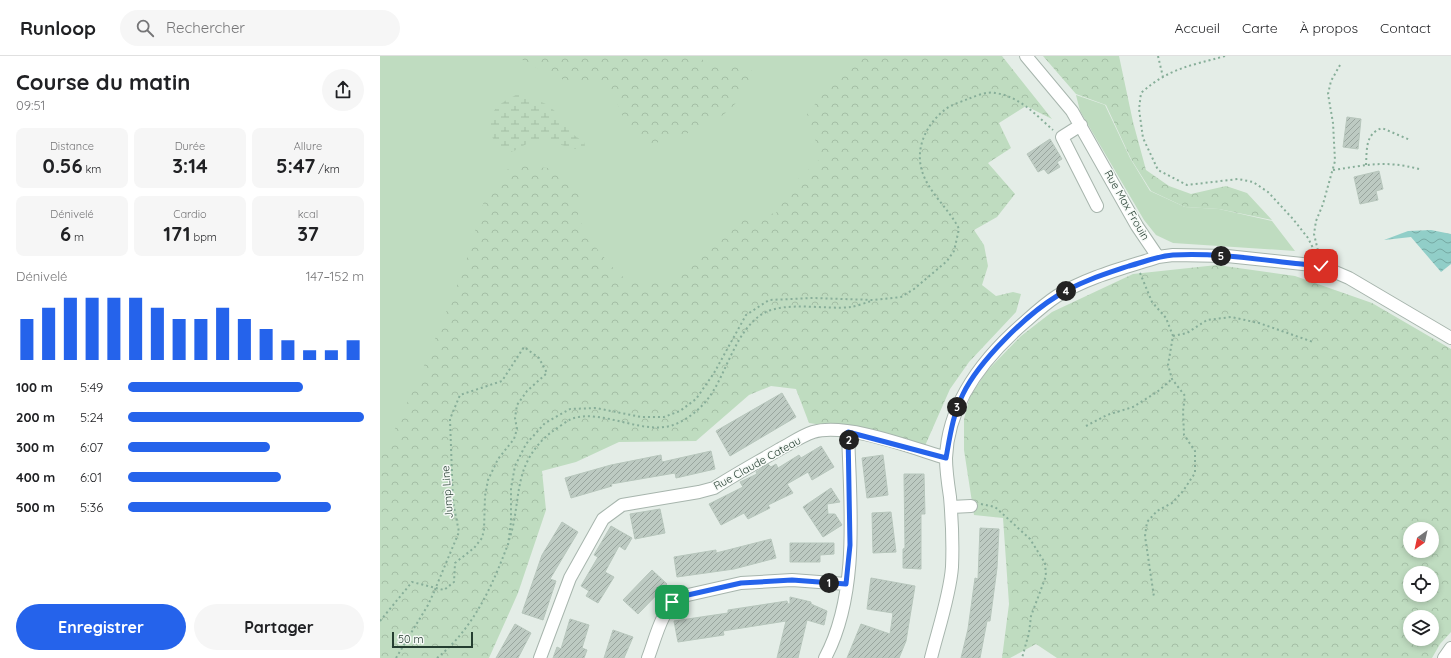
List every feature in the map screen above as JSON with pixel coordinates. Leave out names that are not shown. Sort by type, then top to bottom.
[{"type":"street","name":"Rue Max Frouin","points":[[1026,56],[1072,111],[1137,226],[1158,257]]},
{"type":"street","points":[[1081,125],[1062,137],[1097,206]]},
{"type":"street","points":[[931,658],[952,568],[951,508],[946,458],[956,411],[963,393],[973,377],[1017,328],[1057,296],[1082,283],[1158,257],[1173,255],[1227,256],[1321,266],[1349,278],[1451,338]]},
{"type":"street","name":"Rue Claude Cateau","points":[[540,658],[570,578],[603,519],[612,510],[622,504],[699,492],[714,488],[812,432],[824,430],[848,432],[946,458]]},
{"type":"street","points":[[824,658],[840,620],[846,584],[850,545],[848,432]]},
{"type":"street","points":[[951,508],[971,506]]},
{"type":"street","points":[[648,658],[665,614],[672,602],[679,597],[741,583],[792,580],[846,584]]},
{"type":"path","points":[[1158,56],[1163,77]]},
{"type":"path","points":[[1224,56],[1178,68],[1141,93],[1139,109],[1143,138],[1158,170],[1187,185],[1238,179],[1253,182],[1268,192],[1308,238],[1321,266]]},
{"type":"path","points":[[1321,266],[1314,234],[1316,221],[1335,161],[1333,123],[1328,94],[1331,81],[1340,65]]},
{"type":"path","points":[[508,545],[511,522],[511,488],[516,466],[526,444],[545,423],[570,409],[596,408],[617,414],[641,417],[664,417],[680,411],[696,399],[714,372],[746,315],[769,300],[813,298],[874,300],[901,297],[914,289],[947,261],[954,251],[960,229],[952,215],[929,186],[921,168],[920,149],[930,124],[947,108],[977,95],[993,92],[1004,95],[1023,104],[1062,137]]},
{"type":"path","points":[[1366,164],[1369,138],[1374,131],[1382,128],[1410,140]]},
{"type":"path","points":[[1333,170],[1366,164],[1389,163],[1419,169]]},
{"type":"path","points":[[1137,264],[1152,302],[1166,318],[1173,336],[1168,365],[1172,379],[1185,396],[1183,411],[1184,435],[1195,451],[1195,473],[1183,491],[1172,503],[1157,511],[1147,522],[1145,536],[1154,597]]},
{"type":"path","points":[[436,658],[465,629],[477,613],[494,582],[514,527],[523,472],[543,438],[571,419],[595,417],[659,429],[672,427],[698,410],[710,396],[744,333],[762,314],[769,310],[787,308],[851,307],[874,300]]},
{"type":"path","points":[[1173,336],[1187,333],[1207,320],[1231,317],[1259,324],[1313,342]]},
{"type":"path","name":"Jump Line","points":[[380,621],[412,582],[444,590],[454,582],[455,563],[474,548],[482,538],[484,530],[483,514],[488,480],[498,459],[514,439],[517,429],[515,418],[517,405],[527,391],[547,372],[539,358],[524,347],[502,381],[460,395],[450,418],[453,502],[459,532],[435,588],[428,605],[396,658]]},
{"type":"path","points":[[1086,426],[1107,415],[1133,407],[1157,392],[1172,379]]},
{"type":"path","points":[[971,506],[979,503],[995,507],[1030,539],[1045,563],[1046,576],[1031,616],[1029,633],[1022,658]]},
{"type":"green space","points":[[380,56],[974,56],[569,393],[380,658]]},
{"type":"green space","points":[[520,56],[698,56],[708,64],[753,64],[745,90],[737,102],[727,112],[689,133],[648,145],[624,119],[615,98],[598,85],[566,81],[524,62]]},
{"type":"green space","points":[[854,56],[1002,56],[1052,119],[1026,106],[999,123],[1011,148],[988,163],[1015,194],[997,217],[974,230],[984,245],[988,266],[982,285],[996,296],[1013,292],[1021,294],[1016,312],[969,362],[950,389],[924,448],[862,431],[809,423],[796,389],[771,386],[749,395],[696,441],[619,442],[576,462],[542,471],[546,510],[518,593],[489,658],[380,658],[380,460],[418,380],[463,271],[484,201],[511,165],[548,168],[564,175],[581,194],[578,214],[587,237],[619,275],[634,281],[673,279],[741,219],[776,213],[798,179],[821,158],[807,114]]},
{"type":"green space","points":[[1043,56],[1119,56],[1133,122],[1146,170],[1169,186],[1191,194],[1226,186],[1247,193],[1272,220],[1219,209],[1185,207],[1151,191],[1131,159],[1106,105],[1076,94]]},
{"type":"green space","points":[[522,93],[548,105],[558,114],[571,133],[584,142],[586,150],[573,149],[548,141],[535,141],[514,151],[506,153],[491,135],[489,126],[490,118],[501,104]]},
{"type":"green space","points":[[1076,95],[1105,105],[1130,158],[1150,191],[1185,207],[1219,209],[1272,221],[1295,251],[1173,243],[1156,235],[1144,220],[1080,111]]},
{"type":"green space","points":[[1217,265],[1295,276],[1372,303],[1451,349],[1451,632],[1439,646],[1439,610],[1403,610],[1403,646],[1439,646],[1432,658],[1057,658],[1036,644],[1010,658],[1002,658],[1009,604],[1003,518],[974,515],[964,450],[964,419],[970,396],[987,371],[1021,336],[1052,312],[1133,274]]},
{"type":"water","points":[[1431,230],[1451,234],[1451,264],[1441,272],[1411,237],[1384,240],[1408,231]]},
{"type":"building","points":[[1347,117],[1361,119],[1358,149],[1343,147]]},
{"type":"building","points":[[1050,139],[1062,159],[1057,162],[1060,167],[1048,174],[1044,169],[1038,172],[1027,154]]},
{"type":"building","points":[[1379,171],[1383,189],[1376,191],[1378,200],[1360,204],[1354,177]]},
{"type":"building","points":[[782,393],[796,417],[730,456],[716,431]]},
{"type":"building","points":[[821,446],[834,467],[812,480],[808,472],[787,484],[793,493],[768,505],[770,508],[748,519],[744,513],[721,525],[709,504],[743,487],[740,482],[757,474],[756,472],[768,464],[771,467],[776,464],[778,468],[799,455],[801,458]]},
{"type":"building","points":[[711,451],[715,469],[676,478],[675,473],[611,484],[612,486],[571,498],[565,478],[611,465],[661,455],[662,462]]},
{"type":"building","points":[[883,455],[888,495],[867,498],[862,458]]},
{"type":"building","points":[[904,474],[924,474],[925,514],[921,514],[921,569],[903,568],[903,549],[905,548]]},
{"type":"building","points":[[831,488],[840,502],[827,504],[828,514],[835,514],[842,525],[823,537],[803,507]]},
{"type":"building","points":[[660,509],[665,533],[635,539],[630,514]]},
{"type":"building","points":[[891,512],[896,552],[873,553],[872,513]]},
{"type":"building","points":[[562,522],[578,532],[550,579],[556,581],[543,620],[522,613],[542,555]]},
{"type":"building","points":[[611,526],[632,538],[625,550],[619,546],[605,572],[614,577],[598,603],[586,596],[589,591],[581,586],[598,557],[594,555]]},
{"type":"building","points":[[980,528],[999,529],[997,568],[990,621],[987,621],[980,658],[961,658],[968,629],[975,578],[978,579]]},
{"type":"building","points":[[771,539],[776,558],[734,569],[677,577],[674,557],[716,550],[716,553]]},
{"type":"building","points":[[790,543],[834,543],[834,554],[820,555],[820,562],[790,562]]},
{"type":"building","points":[[652,570],[667,584],[638,614],[623,600]]},
{"type":"building","points":[[871,578],[915,586],[906,641],[899,658],[847,658],[861,624],[890,634],[893,613],[867,609]]},
{"type":"building","points":[[790,597],[811,602],[811,604],[827,611],[824,625],[807,620],[798,658],[777,658],[786,621],[723,631],[724,635],[678,642],[674,621],[728,613],[728,610],[787,601],[788,604],[790,604]]},
{"type":"building","points":[[570,619],[589,625],[582,648],[587,650],[584,658],[553,658],[557,647],[561,649]]},
{"type":"building","points":[[515,624],[531,633],[518,658],[496,658]]},
{"type":"building","points":[[613,630],[633,637],[624,658],[604,658]]},
{"type":"route","points":[[672,602],[679,597],[741,583],[792,580],[846,584],[850,545],[848,432],[867,435],[946,458],[949,437],[956,411],[963,393],[973,377],[996,349],[1017,328],[1057,296],[1082,283],[1158,257],[1173,255],[1227,256],[1321,266]]}]
